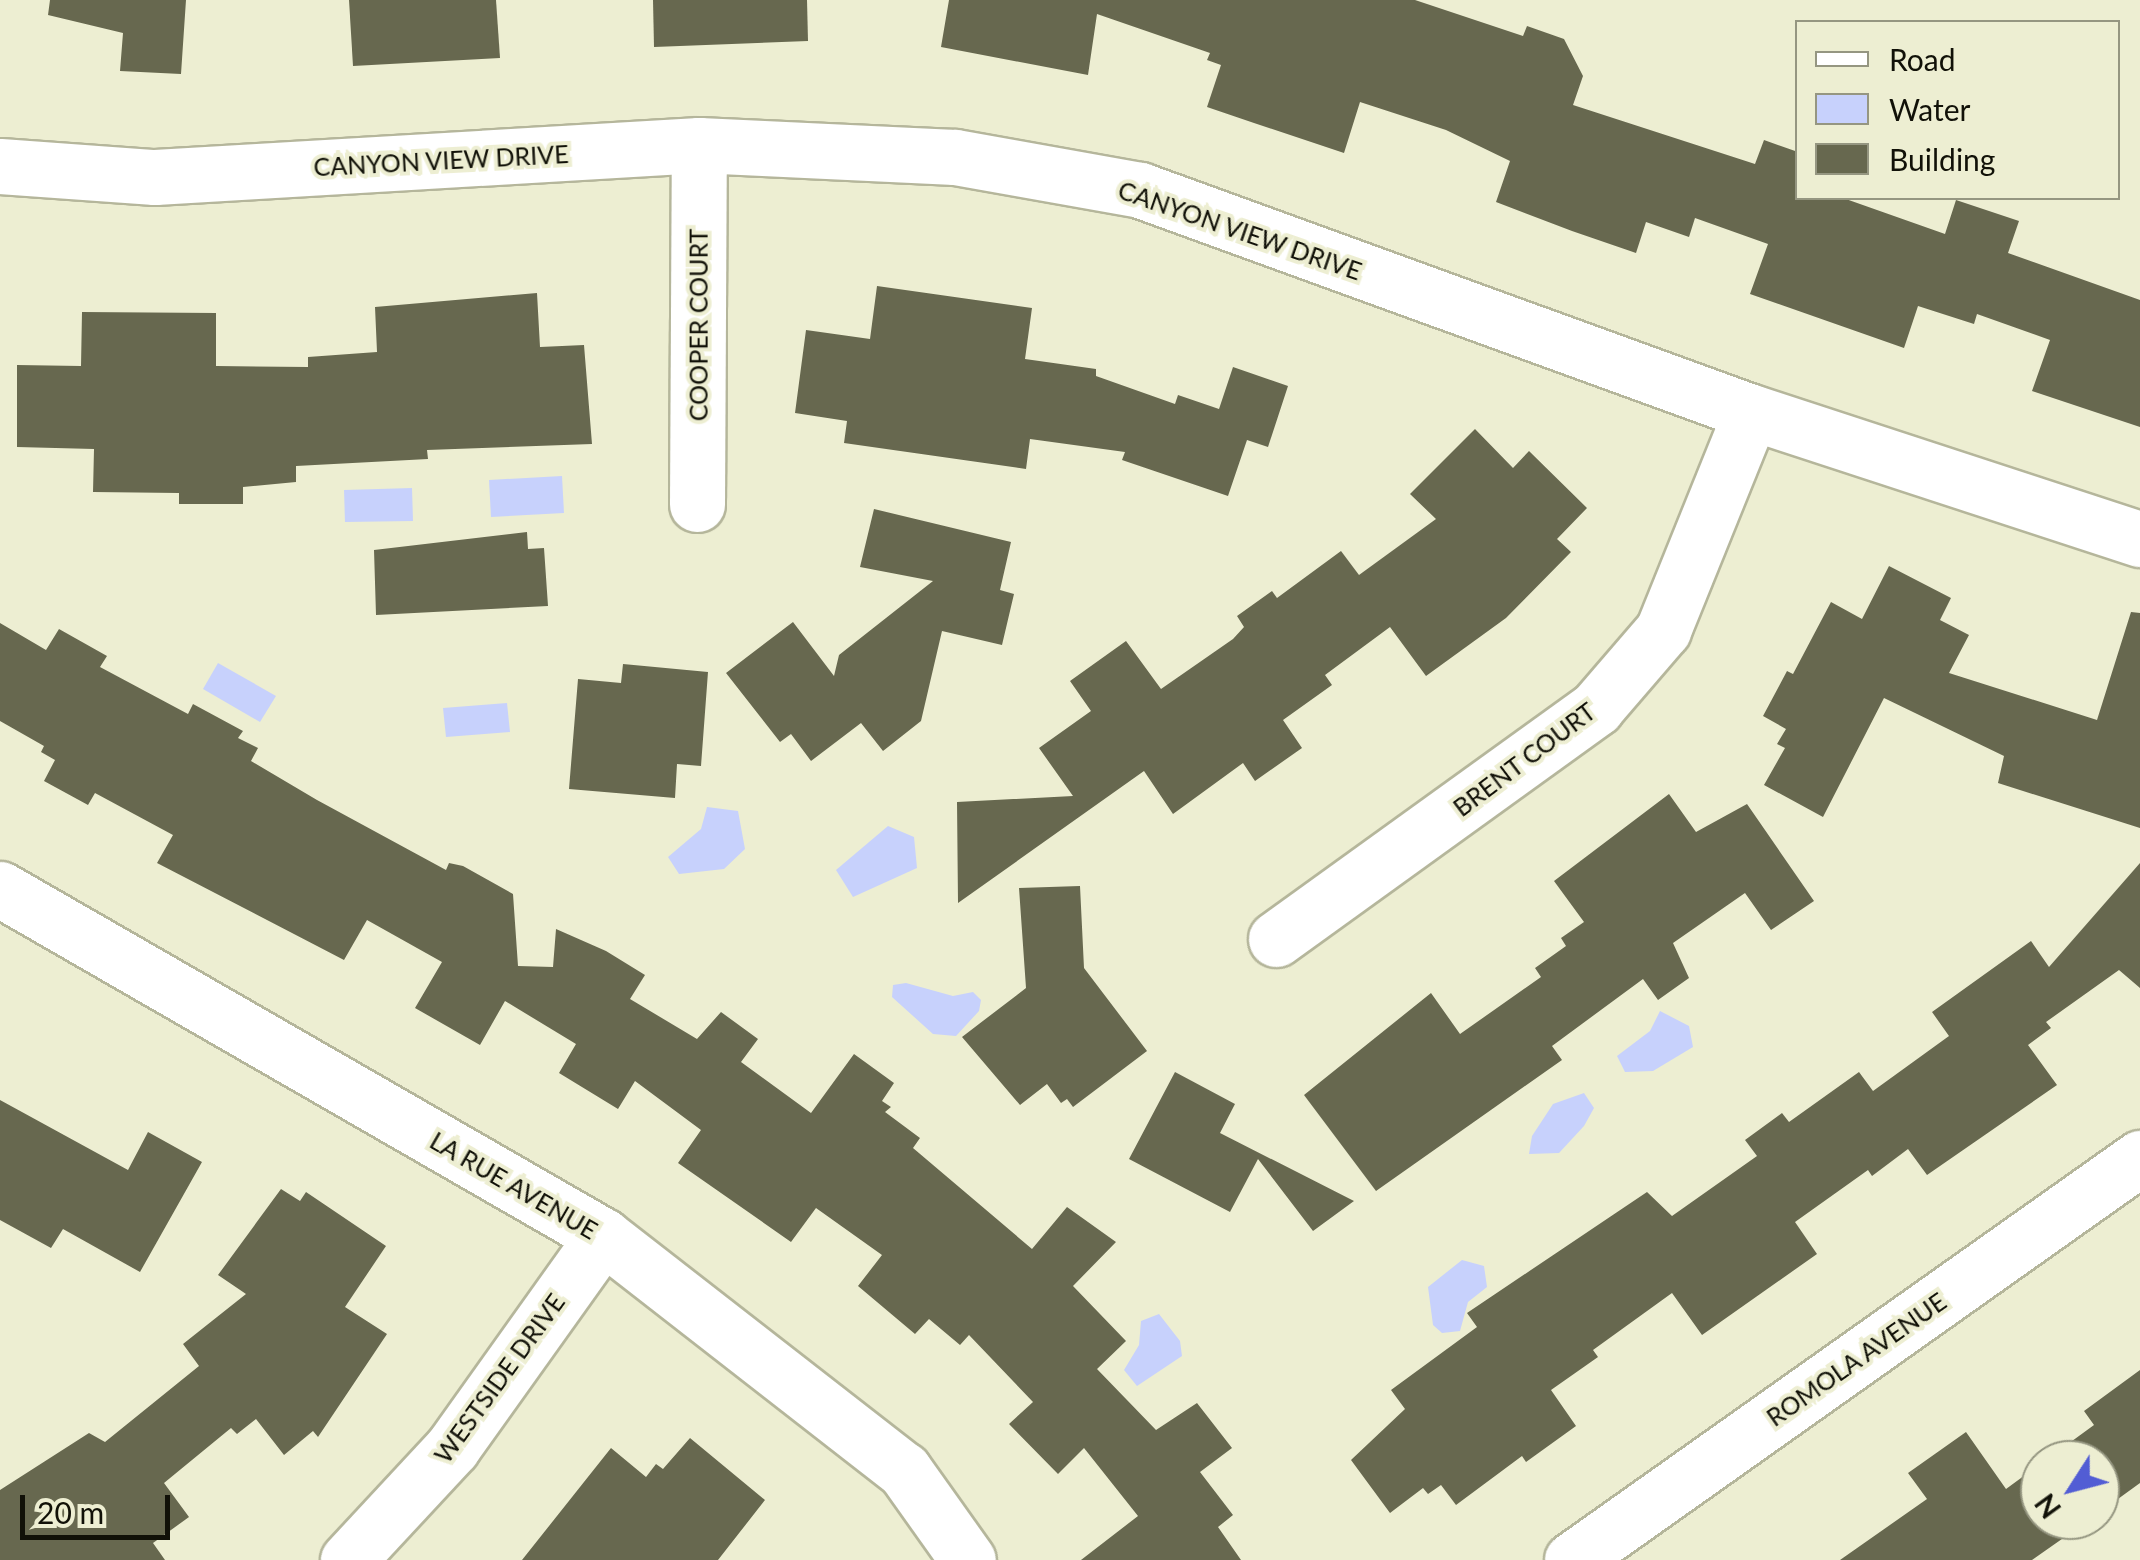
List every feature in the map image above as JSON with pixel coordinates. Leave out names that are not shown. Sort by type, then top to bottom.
[{"type":"street","name":"CANYON VIEW DRIVE","points":[[0,166],[156,177],[699,145],[955,156],[1140,190],[1751,412],[2140,539]]},
{"type":"street","name":"COOPER COURT","points":[[698,504],[699,145]]},
{"type":"street","name":"BRENT COURT","points":[[1276,940],[1596,708],[1663,630],[1751,412]]},
{"type":"street","name":"LA RUE AVENUE","points":[[0,889],[603,1236],[904,1470],[968,1560]]},
{"type":"street","name":"ROMOLA AVENUE","points":[[1572,1560],[2140,1158]]},
{"type":"street","name":"WESTSIDE DRIVE","points":[[348,1560],[452,1448],[603,1236]]},
{"type":"water","points":[[562,476],[564,513],[491,517],[489,480]]},
{"type":"water","points":[[412,488],[413,521],[345,522],[344,490]]},
{"type":"water","points":[[218,663],[276,696],[260,722],[203,689]]},
{"type":"water","points":[[507,703],[510,732],[446,737],[443,708]]},
{"type":"water","points":[[707,807],[738,811],[745,849],[724,869],[679,874],[668,857],[701,829]]},
{"type":"water","points":[[888,826],[914,837],[917,868],[853,897],[836,870]]},
{"type":"water","points":[[906,983],[953,996],[973,992],[981,1000],[979,1011],[956,1036],[933,1034],[892,997],[893,985]]},
{"type":"water","points":[[1660,1011],[1689,1026],[1693,1047],[1653,1071],[1625,1072],[1617,1056],[1650,1031]]},
{"type":"water","points":[[1584,1093],[1594,1108],[1584,1126],[1559,1153],[1529,1154],[1532,1136],[1553,1104]]},
{"type":"water","points":[[1462,1260],[1484,1266],[1487,1287],[1468,1302],[1460,1331],[1442,1333],[1433,1325],[1428,1287]]},
{"type":"water","points":[[1159,1314],[1180,1341],[1182,1356],[1137,1386],[1124,1370],[1139,1345],[1141,1321]]},
{"type":"building","points":[[50,0],[186,0],[181,74],[120,71],[123,33],[48,15]]},
{"type":"building","points":[[349,0],[496,0],[500,58],[353,66]]},
{"type":"building","points":[[653,0],[807,0],[808,41],[654,47]]},
{"type":"building","points":[[949,0],[1415,0],[1523,36],[1527,26],[1564,39],[1583,76],[1573,105],[1755,164],[1764,140],[1795,151],[1795,200],[1849,200],[1945,234],[1956,200],[2019,221],[2008,253],[2140,300],[2140,427],[2032,391],[2050,340],[1977,314],[1974,324],[1918,306],[1904,348],[1750,294],[1768,244],[1695,218],[1689,237],[1646,222],[1636,253],[1572,231],[1496,202],[1510,161],[1446,130],[1360,102],[1344,153],[1207,107],[1221,65],[1207,60],[1210,53],[1097,14],[1088,75],[941,47]]},
{"type":"building","points":[[877,286],[1032,308],[1025,359],[1096,369],[1096,376],[1175,404],[1178,395],[1219,409],[1233,367],[1288,386],[1268,447],[1247,440],[1228,496],[1122,460],[1125,452],[1030,439],[1026,469],[844,443],[847,421],[795,413],[806,330],[870,339]]},
{"type":"building","points":[[537,293],[540,347],[584,345],[592,444],[427,450],[428,459],[296,466],[296,482],[243,487],[243,504],[179,504],[179,493],[93,492],[94,449],[17,447],[17,365],[81,366],[82,312],[216,313],[216,366],[308,367],[308,357],[377,352],[375,307]]},
{"type":"building","points":[[1475,429],[1513,468],[1529,451],[1587,508],[1557,539],[1571,552],[1506,618],[1426,676],[1390,627],[1325,675],[1332,685],[1283,720],[1302,748],[1255,781],[1243,763],[1173,814],[1144,771],[958,903],[957,802],[1073,796],[1039,748],[1091,711],[1070,681],[1126,641],[1161,689],[1233,639],[1244,627],[1237,616],[1272,591],[1277,598],[1341,551],[1359,575],[1436,519],[1410,494]]},
{"type":"building","points":[[874,509],[1011,542],[1000,590],[1014,594],[1002,645],[942,631],[921,721],[883,751],[861,723],[811,761],[791,734],[780,742],[726,673],[793,622],[834,676],[839,655],[933,581],[860,567]]},
{"type":"building","points":[[527,532],[528,549],[544,548],[548,606],[376,615],[374,550]]},
{"type":"building","points":[[1889,566],[1951,598],[1940,620],[1969,635],[1949,673],[2097,720],[2131,612],[2140,613],[2140,828],[1998,783],[2004,756],[1884,698],[1823,817],[1764,785],[1785,748],[1777,744],[1786,729],[1763,716],[1787,671],[1793,674],[1831,602],[1862,619]]},
{"type":"building","points":[[0,623],[46,650],[59,629],[107,656],[100,667],[188,714],[193,704],[243,731],[238,738],[258,748],[251,761],[317,800],[446,870],[449,863],[463,866],[513,894],[518,966],[553,967],[556,929],[606,951],[645,975],[630,999],[697,1039],[721,1012],[758,1039],[741,1062],[811,1113],[854,1054],[894,1083],[882,1101],[891,1107],[885,1112],[920,1138],[913,1148],[1032,1249],[1067,1207],[1116,1242],[1073,1286],[1126,1341],[1097,1369],[1156,1430],[1197,1403],[1232,1448],[1200,1472],[1233,1515],[1218,1527],[1241,1560],[1081,1560],[1138,1516],[1084,1448],[1058,1474],[1009,1424],[1033,1402],[969,1335],[960,1345],[929,1319],[915,1334],[858,1286],[882,1255],[816,1208],[791,1242],[678,1163],[701,1130],[635,1081],[618,1109],[559,1073],[576,1044],[505,1001],[480,1045],[415,1008],[442,962],[367,920],[344,960],[157,863],[173,835],[95,793],[88,805],[44,781],[55,760],[41,752],[44,746],[0,721]]},
{"type":"building","points":[[623,664],[708,672],[701,766],[677,764],[675,798],[569,789],[578,679],[621,683]]},
{"type":"building","points":[[1669,794],[1696,832],[1747,804],[1814,901],[1771,930],[1745,893],[1673,943],[1689,978],[1658,1000],[1643,979],[1552,1046],[1562,1060],[1376,1191],[1304,1095],[1431,993],[1460,1034],[1541,977],[1535,968],[1566,946],[1561,938],[1584,922],[1554,881]]},
{"type":"building","points":[[2140,863],[2140,988],[2119,970],[2046,1022],[2051,1028],[2028,1045],[2057,1085],[1927,1175],[1908,1149],[1872,1176],[1868,1170],[1795,1222],[1817,1254],[1702,1335],[1672,1293],[1593,1350],[1598,1357],[1551,1390],[1576,1426],[1526,1462],[1522,1456],[1456,1505],[1441,1485],[1428,1494],[1423,1488],[1390,1513],[1351,1460],[1405,1409],[1391,1390],[1477,1327],[1467,1313],[1647,1192],[1672,1216],[1757,1156],[1745,1140],[1782,1113],[1789,1122],[1859,1072],[1873,1091],[1949,1036],[1932,1012],[2031,941],[2049,967]]},
{"type":"building","points":[[1080,886],[1084,968],[1147,1051],[1073,1107],[1067,1099],[1061,1103],[1047,1084],[1020,1105],[962,1037],[1026,988],[1019,888]]},
{"type":"building","points":[[1175,1072],[1235,1104],[1220,1133],[1354,1201],[1313,1231],[1258,1159],[1230,1212],[1129,1159]]},
{"type":"building","points":[[0,1100],[128,1170],[148,1132],[202,1162],[140,1272],[63,1229],[51,1248],[0,1220]]},
{"type":"building","points":[[281,1189],[300,1201],[306,1192],[386,1246],[345,1307],[387,1334],[318,1437],[313,1431],[284,1455],[256,1419],[237,1434],[231,1428],[164,1483],[189,1517],[153,1543],[165,1560],[0,1560],[0,1490],[89,1433],[105,1442],[199,1366],[183,1344],[246,1294],[218,1275]]},
{"type":"building","points":[[2140,1370],[2140,1483],[2120,1498],[2120,1440],[2073,1440],[2094,1425],[2084,1411]]},
{"type":"building","points":[[1966,1432],[2006,1489],[2020,1479],[2020,1540],[2060,1540],[2032,1560],[1840,1560],[1927,1499],[1908,1473]]},
{"type":"building","points":[[690,1438],[765,1500],[718,1560],[522,1560],[611,1448],[646,1477],[656,1464],[663,1469]]}]
